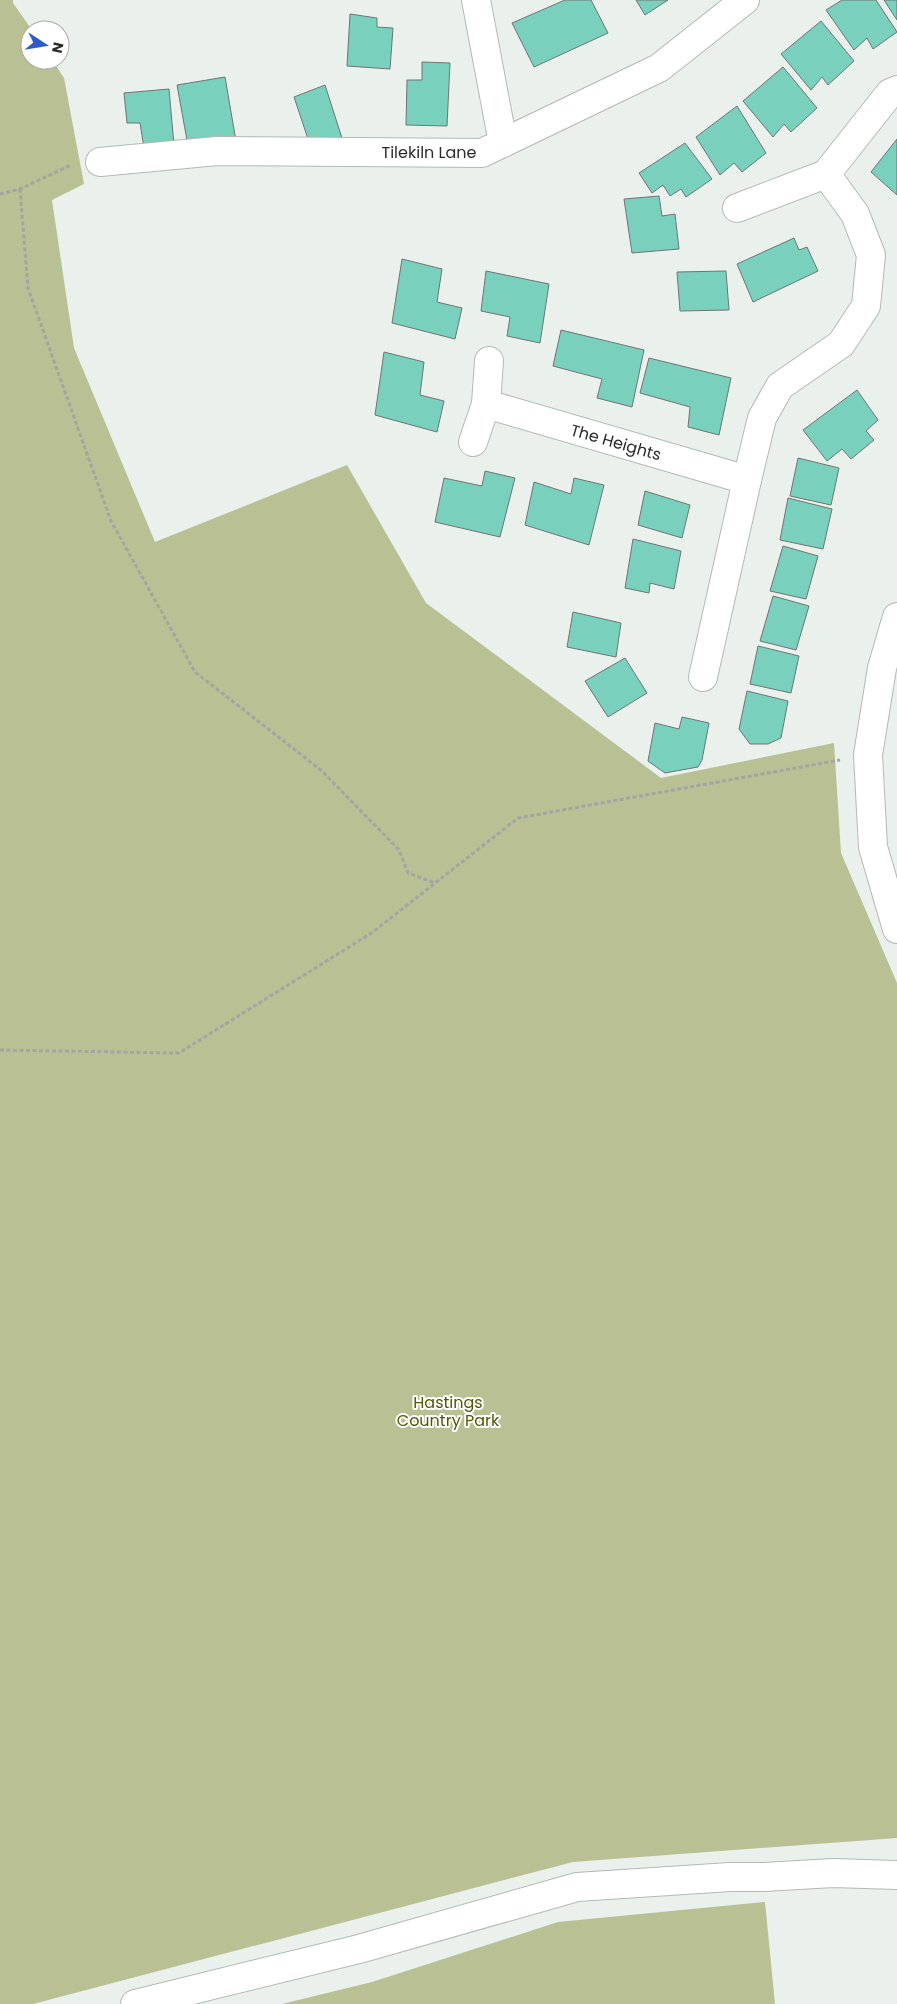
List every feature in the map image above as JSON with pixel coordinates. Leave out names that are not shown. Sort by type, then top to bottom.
[{"type":"street","points":[[476,0],[503,143]]},
{"type":"street","name":"Tilekiln Lane","points":[[100,162],[217,150],[482,153],[659,68],[745,0]]},
{"type":"street","points":[[737,208],[826,174],[890,94],[897,90]]},
{"type":"street","points":[[703,676],[762,418],[780,386],[841,344],[866,306],[871,255],[855,214],[826,174]]},
{"type":"street","points":[[473,442],[486,404],[488,362]]},
{"type":"street","name":"The Heights","points":[[486,404],[747,480]]},
{"type":"street","points":[[897,617],[882,668],[868,755],[873,847],[897,929]]},
{"type":"street","points":[[135,2004],[359,1949],[577,1887],[730,1877],[833,1873],[897,1875]]},
{"type":"path","points":[[0,194],[20,189],[80,161],[100,162]]},
{"type":"path","points":[[20,189],[28,288],[111,521],[195,672],[322,771],[398,850],[408,873],[436,883]]},
{"type":"path","points":[[0,1050],[180,1053],[373,932],[518,818],[868,755]]},
{"type":"green space","name":"Hastings Country Park","points":[[0,0],[13,0],[13,3],[25,20],[20,20],[20,70],[59,70],[64,78],[84,184],[52,200],[74,348],[155,542],[347,465],[426,603],[661,778],[834,743],[841,853],[897,983],[897,1838],[573,1862],[33,2004],[0,2004]]},
{"type":"green space","points":[[765,1902],[775,2004],[282,2004],[372,1982],[558,1922]]},
{"type":"building","points":[[565,0],[591,0],[608,33],[534,67],[512,23]]},
{"type":"building","points":[[636,0],[668,0],[645,15]]},
{"type":"building","points":[[842,0],[876,0],[897,32],[873,49],[867,38],[854,50],[826,10]]},
{"type":"building","points":[[884,0],[897,0],[897,20]]},
{"type":"building","points":[[350,14],[377,18],[377,27],[393,28],[390,69],[347,66]]},
{"type":"building","points":[[821,21],[854,61],[828,85],[822,77],[811,90],[781,54]]},
{"type":"building","points":[[422,62],[450,63],[447,126],[406,125],[407,80],[422,80]]},
{"type":"building","points":[[783,67],[817,108],[791,132],[784,124],[773,137],[743,101]]},
{"type":"building","points":[[225,77],[236,141],[188,146],[177,85]]},
{"type":"building","points":[[325,85],[342,138],[310,145],[294,97]]},
{"type":"building","points":[[169,89],[174,145],[144,148],[140,123],[127,123],[124,93]]},
{"type":"building","points":[[737,106],[766,153],[742,172],[734,163],[720,175],[696,137]]},
{"type":"building","points":[[897,139],[897,195],[871,172]]},
{"type":"building","points":[[685,143],[712,179],[686,197],[681,189],[670,196],[663,185],[652,193],[639,173]]},
{"type":"building","points":[[659,196],[662,216],[675,214],[679,249],[632,253],[624,199]]},
{"type":"building","points":[[794,238],[799,250],[807,247],[818,271],[753,302],[737,264]]},
{"type":"building","points":[[402,259],[442,269],[437,302],[462,308],[455,339],[392,323]]},
{"type":"building","points":[[486,271],[549,284],[540,343],[507,336],[510,317],[481,311]]},
{"type":"building","points":[[726,271],[729,310],[680,311],[677,272]]},
{"type":"building","points":[[561,330],[644,350],[632,407],[597,398],[602,379],[553,366]]},
{"type":"building","points":[[384,352],[424,362],[420,395],[444,401],[437,432],[375,415]]},
{"type":"building","points":[[649,358],[731,378],[719,435],[688,427],[690,407],[640,393]]},
{"type":"building","points":[[857,390],[878,420],[866,431],[874,440],[851,459],[842,449],[827,461],[803,430]]},
{"type":"building","points":[[798,458],[839,468],[831,505],[790,496]]},
{"type":"building","points":[[485,471],[515,478],[500,537],[435,522],[444,478],[482,486]]},
{"type":"building","points":[[574,478],[604,485],[589,545],[525,525],[534,482],[571,494]]},
{"type":"building","points":[[645,491],[690,505],[682,538],[638,525]]},
{"type":"building","points":[[788,498],[832,509],[823,549],[780,540]]},
{"type":"building","points":[[633,539],[681,551],[674,589],[650,583],[649,593],[625,588]]},
{"type":"building","points":[[783,546],[818,556],[806,599],[770,591]]},
{"type":"building","points":[[773,596],[809,606],[796,650],[760,641]]},
{"type":"building","points":[[573,612],[621,623],[616,657],[567,647]]},
{"type":"building","points":[[758,646],[799,656],[791,693],[750,684]]},
{"type":"building","points":[[625,658],[647,693],[608,717],[585,681]]},
{"type":"building","points":[[747,691],[788,701],[781,738],[768,744],[750,744],[739,729]]},
{"type":"building","points":[[682,717],[709,723],[702,760],[698,767],[665,773],[648,761],[655,723],[679,729]]}]
